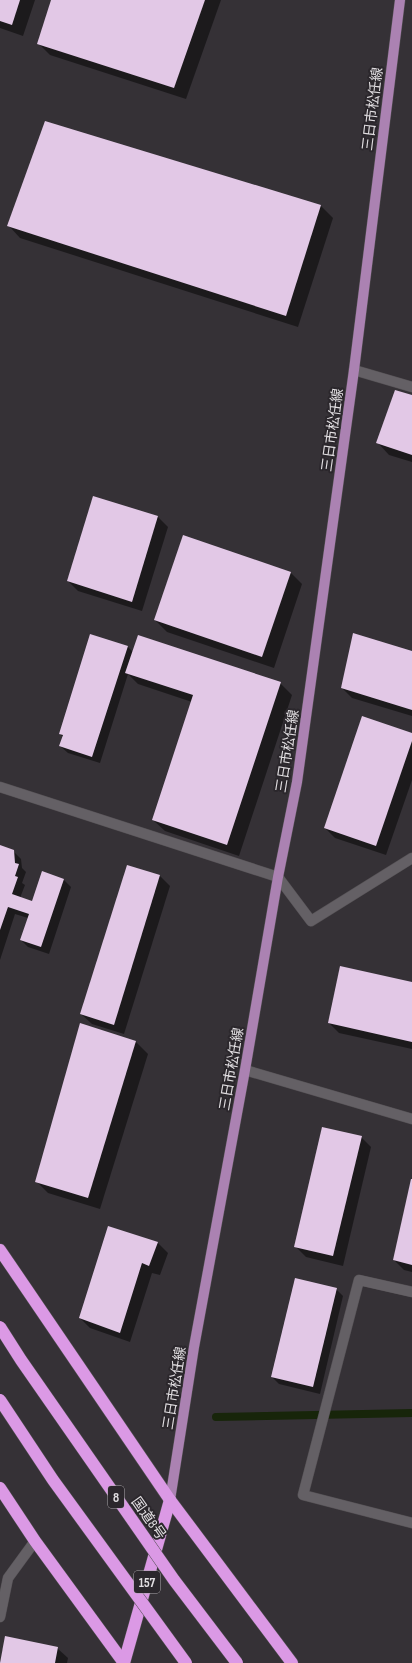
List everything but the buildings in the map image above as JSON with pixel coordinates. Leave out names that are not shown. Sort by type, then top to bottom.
[{"type":"highway","points":[[0,1250],[170,1500],[292,1663]]},
{"type":"highway","name":"国道8号","points":[[0,1327],[21,1360],[174,1580],[237,1663]]},
{"type":"highway","points":[[0,1400],[53,1480],[186,1663]]},
{"type":"highway","points":[[0,1488],[35,1541],[124,1663]]},
{"type":"highway","name":"157","points":[[124,1663],[170,1500]]},
{"type":"main road","name":"三日市松任線","points":[[170,1500],[194,1347],[245,1070],[278,877],[297,782],[354,370],[400,0]]},
{"type":"street","points":[[354,370],[412,387]]},
{"type":"street","points":[[0,788],[278,877],[311,921],[412,858]]},
{"type":"street","points":[[245,1070],[412,1119]]},
{"type":"street","points":[[412,1292],[359,1280],[303,1495],[412,1523]]},
{"type":"street","points":[[0,1617],[8,1578],[35,1541]]},
{"type":"waterway","points":[[216,1417],[412,1413]]}]
